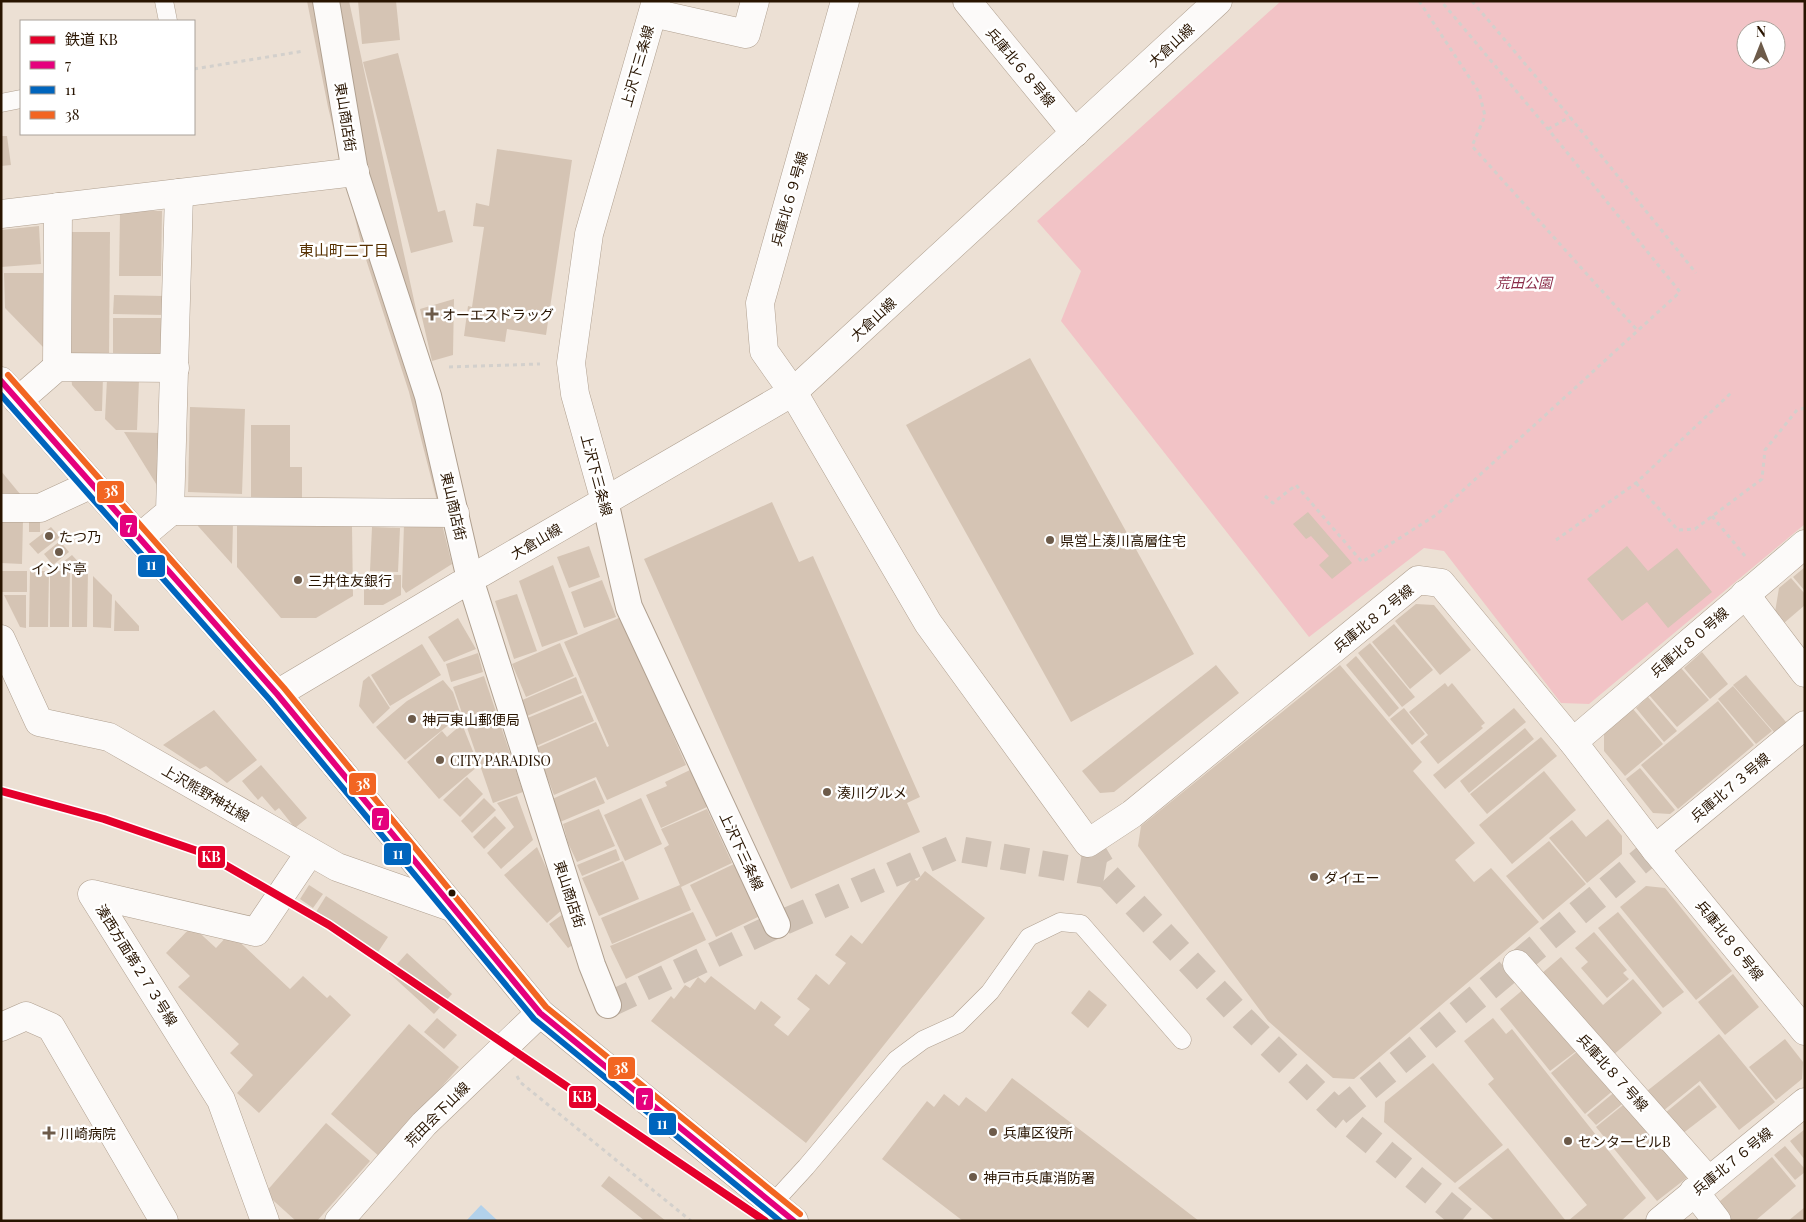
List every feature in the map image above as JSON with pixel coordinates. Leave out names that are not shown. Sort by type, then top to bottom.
[{"type":"street","name":"東山商店街","points":[[326,1],[355,172],[428,396],[477,600],[592,965],[608,1005]]},
{"type":"street","points":[[654,7],[746,34],[755,1]]},
{"type":"street","name":"兵庫北６９号線","points":[[845,1],[760,303],[764,351],[793,392],[928,622],[1088,843]]},
{"type":"street","name":"兵庫北６８号線","points":[[967,1],[1075,132]]},
{"type":"street","name":"大倉山線","points":[[277,694],[470,579],[793,392],[1211,4]]},
{"type":"street","name":"上沢下三条線","points":[[654,7],[589,234],[571,363],[575,394],[604,501],[629,606],[777,925]]},
{"type":"street","points":[[1,214],[355,172]]},
{"type":"street","points":[[170,511],[179,193]]},
{"type":"street","points":[[58,207],[58,367]]},
{"type":"street","points":[[175,368],[58,367],[10,391],[277,694],[540,1013],[794,1221]]},
{"type":"street","points":[[1,508],[40,508],[92,484]]},
{"type":"street","points":[[139,538],[170,511],[455,513]]},
{"type":"street","name":"兵庫北８０号線","points":[[1573,742],[1805,544]]},
{"type":"street","name":"兵庫北８２号線","points":[[1088,843],[1132,814],[1418,580],[1441,582],[1573,742],[1656,849]]},
{"type":"street","points":[[1754,586],[1805,673]]},
{"type":"street","name":"上沢熊野神社線","points":[[1,639],[39,722],[109,737],[337,867],[454,908]]},
{"type":"street","name":"兵庫北７３号線","points":[[1656,849],[1805,725]]},
{"type":"street","name":"兵庫北８６号線","points":[[1656,849],[1805,1031]]},
{"type":"street","name":"湊西方面第２７３号線","points":[[265,1221],[221,1100],[92,894],[256,932],[310,852]]},
{"type":"street","name":"兵庫北８７号線","points":[[1517,964],[1701,1186],[1717,1221]]},
{"type":"street","name":"荒田会下山線","points":[[339,1221],[424,1124],[540,1013]]},
{"type":"street","points":[[1,1027],[26,1016],[51,1027],[164,1221]]},
{"type":"street","name":"兵庫北７６号線","points":[[1660,1221],[1805,1102]]},
{"type":"lane","points":[[164,1],[168,20]]},
{"type":"lane","points":[[1,103],[20,100]]},
{"type":"lane","points":[[773,1203],[806,1167],[896,1060],[923,1040],[958,1024],[990,992],[1029,937],[1060,922],[1081,924],[1182,1040]]},
{"type":"path","points":[[1420,1],[1479,92],[1485,116],[1472,146],[1637,330]]},
{"type":"path","points":[[1265,496],[1273,503],[1296,485],[1362,562],[1436,515],[1680,292],[1442,1]]},
{"type":"path","points":[[1472,1],[1570,117],[1696,273]]},
{"type":"path","points":[[195,69],[334,46]]},
{"type":"path","points":[[1548,129],[1570,117]]},
{"type":"path","points":[[419,368],[571,363]]},
{"type":"path","points":[[1556,540],[1636,483],[1732,392]]},
{"type":"path","points":[[1636,483],[1678,530],[1695,529],[1762,479],[1765,450],[1797,410],[1805,408]]},
{"type":"path","points":[[1712,516],[1754,586]]},
{"type":"path","points":[[516,1072],[520,1082],[691,1221]]},
{"type":"green space","name":"荒田公園","points":[[1281,1],[1805,1],[1805,524],[1589,704],[1561,703],[1444,551],[1424,548],[1309,637],[1061,321],[1081,271],[1037,221]]},
{"type":"water","points":[[481,1205],[498,1221],[466,1221]]},
{"type":"building","points":[[307,1],[349,1],[432,383],[487,595],[464,606],[409,392],[362,247],[328,107]]},
{"type":"building","points":[[358,1],[396,1],[400,40],[362,44]]},
{"type":"building","points":[[398,53],[438,212],[445,210],[453,242],[411,253],[363,62]]},
{"type":"building","points":[[1,136],[7,136],[11,165],[1,166]]},
{"type":"building","points":[[497,149],[572,160],[546,335],[507,329],[505,342],[464,336],[468,306],[472,307],[484,227],[473,226],[476,203],[489,206]]},
{"type":"building","points":[[120,211],[162,211],[161,276],[119,276]]},
{"type":"building","points":[[39,226],[41,264],[1,267],[1,230]]},
{"type":"building","points":[[69,232],[110,232],[109,359],[67,358]]},
{"type":"building","points":[[4,273],[53,273],[54,347],[43,347],[5,308]]},
{"type":"building","points":[[114,295],[165,296],[165,315],[113,314]]},
{"type":"building","points":[[454,299],[453,355],[432,361],[420,309]]},
{"type":"building","points":[[113,318],[165,318],[165,358],[113,357]]},
{"type":"building","name":"県営上湊川高層住宅","points":[[1030,358],[1194,654],[1071,722],[906,425]]},
{"type":"building","points":[[71,375],[103,376],[102,411],[95,411],[72,385]]},
{"type":"building","points":[[107,379],[139,380],[137,430],[116,430],[105,419]]},
{"type":"building","points":[[190,407],[245,409],[242,494],[188,492]]},
{"type":"building","points":[[251,425],[290,425],[290,467],[302,467],[302,498],[251,498]]},
{"type":"building","points":[[124,432],[160,433],[158,487]]},
{"type":"building","points":[[1,471],[20,494],[1,493]]},
{"type":"building","points":[[772,502],[799,562],[813,556],[920,797],[907,803],[920,832],[791,889],[644,559]]},
{"type":"building","points":[[1308,512],[1352,563],[1332,579],[1319,565],[1329,556],[1311,536],[1306,539],[1293,524]]},
{"type":"building","points":[[1,518],[23,519],[22,564],[1,563]]},
{"type":"building","points":[[29,519],[40,519],[40,532],[29,532]]},
{"type":"building","points":[[198,522],[233,523],[232,564],[198,526]]},
{"type":"building","points":[[404,523],[442,524],[452,564],[406,593],[402,587]]},
{"type":"building","points":[[237,525],[352,526],[353,596],[316,618],[281,618],[237,567]]},
{"type":"building","points":[[51,527],[60,537],[38,554],[29,544]]},
{"type":"building","points":[[372,527],[400,528],[398,572],[370,571]]},
{"type":"building","points":[[60,541],[69,552],[53,565],[44,554]]},
{"type":"building","points":[[589,546],[600,577],[569,588],[557,557]]},
{"type":"building","points":[[1627,546],[1648,571],[1677,548],[1712,592],[1668,628],[1647,602],[1622,621],[1587,579]]},
{"type":"building","points":[[72,555],[83,567],[59,565]]},
{"type":"building","points":[[553,565],[578,634],[542,647],[519,581]]},
{"type":"building","points":[[1805,567],[1805,591],[1793,577]]},
{"type":"building","points":[[1,571],[27,571],[27,592],[1,592]]},
{"type":"building","points":[[30,571],[49,571],[48,627],[29,627]]},
{"type":"building","points":[[50,571],[70,571],[69,627],[50,627]]},
{"type":"building","points":[[72,571],[88,571],[87,627],[72,627]]},
{"type":"building","points":[[364,574],[401,575],[401,595],[383,605],[364,605]]},
{"type":"building","points":[[93,576],[112,595],[111,628],[93,627]]},
{"type":"building","points":[[1791,578],[1805,594],[1805,605],[1784,623],[1775,612],[1779,588]]},
{"type":"building","points":[[602,580],[616,617],[584,628],[571,592]]},
{"type":"building","points":[[517,594],[537,651],[514,659],[495,601]]},
{"type":"building","points":[[4,595],[26,595],[26,628],[20,627]]},
{"type":"building","points":[[115,600],[139,626],[139,631],[114,631]]},
{"type":"building","points":[[1416,604],[1434,605],[1471,650],[1440,675],[1395,621]]},
{"type":"building","points":[[621,617],[686,765],[607,800],[596,777],[554,795],[536,748],[596,722],[607,747],[609,746],[564,642]]},
{"type":"building","points":[[458,618],[476,649],[444,662],[428,637]]},
{"type":"building","points":[[1394,624],[1433,670],[1410,689],[1372,642]]},
{"type":"building","points":[[560,643],[574,676],[526,697],[512,664]]},
{"type":"building","points":[[1370,643],[1415,697],[1402,707],[1358,653]]},
{"type":"building","points":[[422,644],[441,675],[390,706],[371,675]]},
{"type":"building","points":[[1702,652],[1728,684],[1710,699],[1684,668]]},
{"type":"building","points":[[478,653],[483,672],[451,682],[446,664]]},
{"type":"building","points":[[1356,656],[1399,708],[1389,717],[1346,665]]},
{"type":"building","points":[[1216,665],[1239,693],[1114,792],[1100,793],[1082,771]]},
{"type":"building","points":[[1340,665],[1422,762],[1413,771],[1475,843],[1455,860],[1474,882],[1491,868],[1539,922],[1354,1079],[1333,1078],[1268,1021],[1138,846],[1141,826]]},
{"type":"building","points":[[1681,668],[1709,700],[1677,727],[1649,695]]},
{"type":"building","points":[[1746,675],[1786,722],[1774,732],[1733,685]]},
{"type":"building","points":[[369,676],[390,708],[373,724],[359,706],[363,681]]},
{"type":"building","points":[[484,676],[523,792],[493,803],[453,687]]},
{"type":"building","points":[[576,677],[582,693],[527,716],[520,701]]},
{"type":"building","points":[[443,680],[453,692],[461,715],[405,760],[376,727],[407,701]]},
{"type":"building","points":[[1445,683],[1448,687],[1452,683],[1485,723],[1481,726],[1483,728],[1438,764],[1420,742],[1428,735],[1409,712]]},
{"type":"building","points":[[1733,686],[1772,731],[1756,744],[1718,699]]},
{"type":"building","points":[[583,695],[594,721],[534,747],[525,719]]},
{"type":"building","points":[[1648,697],[1677,731],[1664,742],[1636,708]]},
{"type":"building","points":[[1718,701],[1754,745],[1678,809],[1641,765]]},
{"type":"building","points":[[1404,708],[1425,734],[1412,745],[1390,719]]},
{"type":"building","points":[[1514,708],[1526,722],[1445,789],[1433,775]]},
{"type":"building","points":[[1633,709],[1663,744],[1625,776],[1604,751],[1604,733]]},
{"type":"building","points":[[214,710],[257,760],[227,783],[206,766],[200,769],[163,745]]},
{"type":"building","name":"CITY PARADISO","points":[[462,724],[474,754],[469,758],[477,767],[439,799],[407,762],[442,731],[447,737]]},
{"type":"building","points":[[1525,728],[1534,739],[1469,793],[1460,781]]},
{"type":"building","points":[[1541,737],[1557,756],[1487,814],[1470,794]]},
{"type":"building","points":[[261,765],[307,818],[295,828],[279,808],[275,811],[262,796],[258,800],[242,781]]},
{"type":"building","points":[[1640,768],[1675,810],[1670,814],[1653,813],[1626,779]]},
{"type":"building","points":[[690,770],[707,807],[661,828],[646,795],[667,786],[665,782]]},
{"type":"building","points":[[1544,771],[1576,810],[1512,864],[1479,825]]},
{"type":"building","points":[[467,777],[483,794],[460,817],[443,800]]},
{"type":"building","points":[[595,780],[605,803],[560,822],[550,800]]},
{"type":"building","points":[[517,796],[533,840],[501,869],[487,853],[514,827],[497,803]]},
{"type":"building","points":[[484,798],[496,810],[472,833],[461,821]]},
{"type":"building","points":[[641,798],[662,844],[625,861],[604,815]]},
{"type":"building","points":[[599,809],[615,846],[577,862],[568,843],[563,824]]},
{"type":"building","points":[[707,809],[732,863],[681,887],[691,910],[612,944],[601,918],[680,885],[664,848],[669,845],[661,829]]},
{"type":"building","points":[[495,816],[506,828],[484,849],[473,837]]},
{"type":"building","points":[[1608,819],[1622,836],[1622,854],[1587,883],[1549,838],[1572,820],[1586,837]]},
{"type":"building","points":[[1549,841],[1586,884],[1543,920],[1506,876]]},
{"type":"building","points":[[537,847],[564,908],[547,923],[504,875]]},
{"type":"building","points":[[616,849],[620,860],[582,876],[577,865]]},
{"type":"building","points":[[623,861],[639,899],[599,916],[582,878]]},
{"type":"building","points":[[734,864],[760,916],[716,937],[690,885]]},
{"type":"building","points":[[925,871],[985,918],[806,1143],[651,1021],[671,996],[674,999],[685,985],[690,988],[698,977],[705,983],[711,976],[755,1010],[761,1001],[781,1017],[774,1025],[788,1036],[810,1009],[797,999],[816,974],[829,985],[846,963],[835,955],[851,935],[862,944],[913,878],[917,881]]},
{"type":"building","points":[[309,885],[323,894],[313,908],[300,899]]},
{"type":"building","points":[[1646,886],[1665,888],[1732,971],[1696,1000],[1620,907]]},
{"type":"building","points":[[326,896],[388,937],[378,952],[316,912]]},
{"type":"building","points":[[566,912],[579,941],[568,948],[549,924]]},
{"type":"building","points":[[693,912],[706,940],[626,979],[610,946]]},
{"type":"building","points":[[1618,912],[1684,992],[1663,1008],[1598,928]]},
{"type":"building","points":[[192,926],[216,948],[230,933],[290,989],[303,976],[327,998],[330,995],[351,1015],[259,1113],[237,1093],[253,1075],[230,1053],[239,1044],[178,987],[190,976],[166,953]]},
{"type":"building","points":[[1594,932],[1627,970],[1623,973],[1629,979],[1607,998],[1581,968],[1588,962],[1575,948]]},
{"type":"building","points":[[407,953],[452,994],[434,1014],[389,973]]},
{"type":"building","points":[[1561,957],[1603,1005],[1633,979],[1662,1013],[1612,1056],[1541,974]]},
{"type":"building","points":[[1733,974],[1759,1007],[1725,1035],[1698,1002]]},
{"type":"building","points":[[1525,988],[1579,1049],[1550,1071],[1500,1009]]},
{"type":"building","points":[[1089,990],[1107,1005],[1088,1028],[1071,1013]]},
{"type":"building","points":[[437,1018],[457,1035],[444,1049],[424,1032]]},
{"type":"building","name":"センタービルB","points":[[1493,1018],[1506,1034],[1512,1029],[1646,1198],[1621,1221],[1568,1221],[1587,1205],[1488,1084],[1494,1079],[1464,1041]]},
{"type":"building","points":[[409,1024],[459,1067],[380,1157],[331,1114]]},
{"type":"building","points":[[1719,1034],[1775,1102],[1739,1130],[1700,1081],[1663,1111],[1647,1091]]},
{"type":"building","points":[[1785,1039],[1803,1062],[1802,1079],[1776,1100],[1749,1067]]},
{"type":"building","points":[[1579,1050],[1615,1089],[1585,1114],[1551,1073]]},
{"type":"building","points":[[1433,1063],[1503,1145],[1455,1183],[1384,1122],[1385,1102]]},
{"type":"building","name":"兵庫区役所","points":[[1012,1078],[1199,1221],[963,1221],[882,1159],[927,1101],[934,1107],[944,1094],[959,1106],[966,1097],[986,1112]]},
{"type":"building","points":[[1699,1085],[1717,1107],[1682,1134],[1665,1113]]},
{"type":"building","points":[[1617,1090],[1626,1101],[1596,1125],[1587,1115]]},
{"type":"building","points":[[1628,1101],[1693,1173],[1657,1201],[1596,1127]]},
{"type":"building","points":[[326,1123],[370,1161],[317,1221],[296,1221],[265,1193]]},
{"type":"building","points":[[1805,1129],[1805,1160],[1790,1141]]},
{"type":"building","points":[[1785,1146],[1805,1169],[1805,1172],[1795,1180],[1774,1155]]},
{"type":"building","points":[[1508,1148],[1566,1221],[1495,1221],[1458,1188]]},
{"type":"building","points":[[1772,1157],[1796,1186],[1755,1221],[1724,1221],[1713,1207]]},
{"type":"building","points":[[609,1176],[666,1221],[645,1221],[601,1186]]},
{"type":"building","points":[[1805,1207],[1805,1221],[1788,1221]]},
{"type":"tunnel","points":[[1088,843],[1107,875],[1243,1019],[1338,1113],[1466,1221]]},
{"type":"tunnel","points":[[608,1005],[777,925],[953,848],[1107,875]]},
{"type":"tunnel","points":[[1338,1113],[1655,849]]},
{"type":"rail line","name":"KB","points":[[1,791],[104,819],[206,854],[329,925],[765,1221]]},
{"type":"transit line","name":"38","points":[[8,375],[284,688],[546,1007],[800,1214]]},
{"type":"transit line","name":"7","points":[[1,381],[277,694],[540,1013],[794,1221]]},
{"type":"transit line","name":"11","points":[[1,395],[270,700],[534,1019],[780,1221]]},
{"type":"place","name":"オーエスドラッグ","points":[[432,314]]},
{"type":"place","name":"たつ乃","points":[[49,536]]},
{"type":"place","name":"県営上湊川高層住宅","points":[[1050,540]]},
{"type":"place","name":"インド亭","points":[[59,552]]},
{"type":"place","name":"三井住友銀行","points":[[298,580]]},
{"type":"place","name":"神戸東山郵便局","points":[[412,719]]},
{"type":"place","name":"CITY PARADISO","points":[[440,760]]},
{"type":"place","name":"湊川グルメ","points":[[827,792]]},
{"type":"place","name":"ダイエー","points":[[1314,877]]},
{"type":"place","name":"兵庫区役所","points":[[993,1132]]},
{"type":"place","name":"川崎病院","points":[[49,1133]]},
{"type":"place","name":"センタービルB","points":[[1568,1141]]},
{"type":"place","name":"神戸市兵庫消防署","points":[[973,1177]]},
{"type":"district","name":"東山町二丁目","points":[[344,250]]}]
